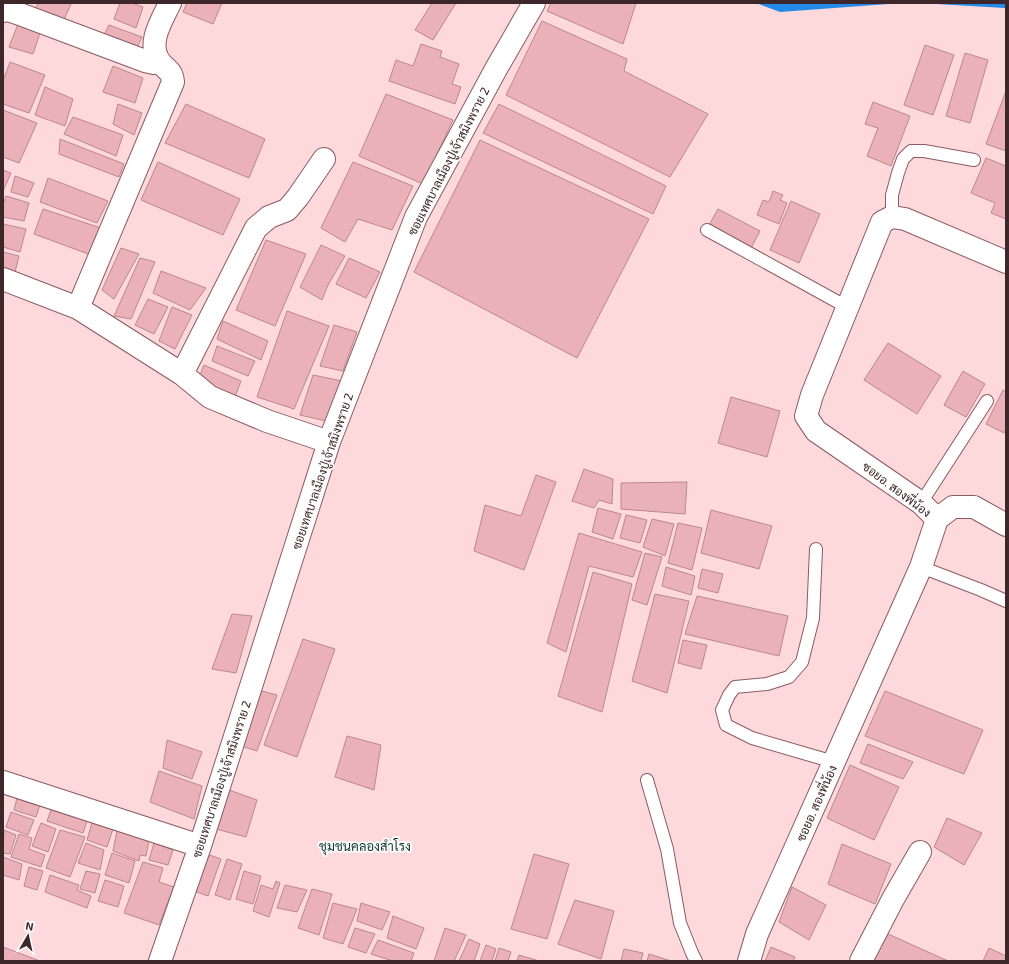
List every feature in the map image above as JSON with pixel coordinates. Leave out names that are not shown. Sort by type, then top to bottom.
[{"type":"street","points":[[78,308],[173,82],[173,76],[170,71],[160,62],[155,53],[154,45],[156,34],[170,3]]},
{"type":"street","name":"ซอยเทศบาลเมืองปู่เจ้าสมิงพราย 2","points":[[160,961],[200,846],[329,442],[416,217],[496,69],[534,3]]},
{"type":"street","points":[[3,11],[8,10],[17,13],[145,61],[154,63],[160,62]]},
{"type":"street","points":[[182,374],[256,228],[269,217],[287,210],[298,197],[324,159]]},
{"type":"street","points":[[892,217],[905,220],[1006,262]]},
{"type":"street","name":"ซอยอ. สองพี่น้อง","points":[[749,961],[756,934],[921,567],[938,520],[921,503],[816,431],[806,416],[812,395],[882,222],[892,217]]},
{"type":"street","points":[[3,279],[78,308],[182,374],[210,397],[267,421],[329,442]]},
{"type":"street","points":[[938,520],[953,507],[974,507],[1006,525]]},
{"type":"street","points":[[3,782],[200,846]]},
{"type":"street","points":[[861,961],[893,899],[920,852]]},
{"type":"lane","points":[[892,217],[892,195],[898,173],[903,159],[911,151],[924,151],[974,160]]},
{"type":"lane","points":[[707,230],[847,307]]},
{"type":"lane","points":[[921,503],[987,401]]},
{"type":"lane","points":[[816,549],[812,618],[802,662],[789,677],[767,684],[735,687],[729,695],[722,710],[726,724],[752,738],[834,762]]},
{"type":"lane","points":[[921,567],[1006,601]]},
{"type":"lane","points":[[647,780],[667,849],[680,923],[696,961]]},
{"type":"water","points":[[756,3],[902,3],[780,12]]},
{"type":"water","points":[[919,3],[1006,3],[1006,9],[1005,8]]},
{"type":"building","points":[[38,3],[71,4],[63,22],[35,11]]},
{"type":"building","points":[[120,3],[132,3],[143,7],[136,28],[114,19]]},
{"type":"building","points":[[187,3],[222,3],[213,24],[183,12]]},
{"type":"building","points":[[432,3],[456,3],[433,40],[415,30]]},
{"type":"building","points":[[551,3],[636,3],[623,44],[547,11]]},
{"type":"building","points":[[542,21],[627,59],[624,71],[708,114],[670,177],[506,95]]},
{"type":"building","points":[[18,24],[41,30],[33,54],[9,47]]},
{"type":"building","points":[[109,25],[142,37],[136,50],[102,39]]},
{"type":"building","points":[[421,44],[442,51],[440,57],[459,64],[452,84],[461,87],[455,104],[389,81],[396,60],[413,66]]},
{"type":"building","points":[[925,45],[954,55],[933,115],[904,105]]},
{"type":"building","points":[[965,53],[988,60],[970,123],[946,116]]},
{"type":"building","points":[[10,62],[45,75],[29,113],[3,104],[3,81]]},
{"type":"building","points":[[113,66],[143,78],[135,103],[103,92]]},
{"type":"building","points":[[45,87],[73,99],[65,126],[35,115]]},
{"type":"building","points":[[1006,91],[1006,151],[986,144]]},
{"type":"building","points":[[386,94],[453,120],[423,184],[359,156]]},
{"type":"building","points":[[873,102],[910,116],[891,166],[867,156],[878,128],[865,124]]},
{"type":"building","points":[[118,104],[142,113],[134,135],[113,124]]},
{"type":"building","points":[[186,104],[265,139],[249,178],[165,143]]},
{"type":"building","points":[[499,104],[666,186],[653,214],[483,133]]},
{"type":"building","points":[[3,110],[37,123],[19,163],[3,157]]},
{"type":"building","points":[[73,117],[123,135],[116,156],[64,134]]},
{"type":"building","points":[[60,139],[124,164],[119,177],[59,154]]},
{"type":"building","points":[[480,140],[649,219],[577,358],[414,272]]},
{"type":"building","points":[[986,158],[1006,166],[1006,219],[991,213],[995,203],[971,193]]},
{"type":"building","points":[[158,162],[240,199],[223,235],[141,200]]},
{"type":"building","points":[[353,162],[413,186],[392,230],[358,219],[345,242],[321,228]]},
{"type":"building","points":[[3,170],[11,173],[3,191]]},
{"type":"building","points":[[15,176],[34,183],[28,197],[11,192]]},
{"type":"building","points":[[48,178],[108,201],[97,223],[40,202]]},
{"type":"building","points":[[773,191],[783,195],[780,200],[787,203],[779,224],[757,215],[763,200],[769,202]]},
{"type":"building","points":[[6,196],[29,203],[24,221],[3,217],[3,205]]},
{"type":"building","points":[[791,201],[820,214],[799,263],[770,250]]},
{"type":"building","points":[[43,209],[101,228],[91,255],[34,234]]},
{"type":"building","points":[[718,209],[760,231],[750,250],[708,227]]},
{"type":"building","points":[[3,224],[26,229],[20,252],[3,247]]},
{"type":"building","points":[[266,240],[306,254],[275,326],[236,310]]},
{"type":"building","points":[[321,245],[345,256],[328,285],[322,300],[300,287]]},
{"type":"building","points":[[121,248],[139,254],[114,299],[102,290]]},
{"type":"building","points":[[3,252],[19,256],[14,276],[3,272]]},
{"type":"building","points":[[140,258],[155,262],[131,319],[114,316]]},
{"type":"building","points":[[349,258],[380,272],[366,298],[336,284]]},
{"type":"building","points":[[161,271],[206,288],[190,310],[153,293]]},
{"type":"building","points":[[148,299],[168,307],[154,334],[135,325]]},
{"type":"building","points":[[172,307],[192,315],[175,349],[159,341]]},
{"type":"building","points":[[287,311],[329,326],[294,409],[257,397]]},
{"type":"building","points":[[223,321],[268,341],[261,360],[217,339]]},
{"type":"building","points":[[334,325],[357,332],[343,371],[320,366]]},
{"type":"building","points":[[888,343],[941,376],[917,414],[864,380]]},
{"type":"building","points":[[217,346],[255,361],[248,376],[212,361]]},
{"type":"building","points":[[204,365],[241,381],[235,397],[198,380]]},
{"type":"building","points":[[963,371],[985,384],[966,417],[944,405]]},
{"type":"building","points":[[313,375],[342,381],[326,421],[300,415]]},
{"type":"building","points":[[1003,390],[1006,392],[1006,429],[1004,433],[986,424]]},
{"type":"building","points":[[731,397],[780,411],[767,457],[718,443]]},
{"type":"building","points":[[584,469],[613,479],[612,504],[599,500],[594,508],[572,501]]},
{"type":"building","points":[[536,475],[556,482],[524,570],[474,551],[485,505],[521,516]]},
{"type":"building","points":[[687,482],[685,514],[621,509],[621,483]]},
{"type":"building","points":[[598,508],[621,514],[613,539],[592,532]]},
{"type":"building","points":[[711,510],[772,526],[759,569],[701,553]]},
{"type":"building","points":[[626,515],[647,520],[640,543],[620,538]]},
{"type":"building","points":[[652,519],[674,524],[665,556],[643,547]]},
{"type":"building","points":[[678,523],[702,528],[692,570],[668,563]]},
{"type":"building","points":[[579,533],[642,552],[633,577],[589,566],[566,652],[547,643]]},
{"type":"building","points":[[645,553],[662,557],[647,605],[632,600]]},
{"type":"building","points":[[666,567],[695,576],[691,595],[662,586]]},
{"type":"building","points":[[702,569],[723,574],[718,593],[698,588]]},
{"type":"building","points":[[593,572],[632,584],[602,712],[558,696]]},
{"type":"building","points":[[655,594],[689,601],[667,693],[632,681]]},
{"type":"building","points":[[697,596],[788,616],[779,656],[685,634]]},
{"type":"building","points":[[232,614],[252,616],[236,673],[212,669]]},
{"type":"building","points":[[303,639],[335,649],[297,757],[264,745]]},
{"type":"building","points":[[683,640],[707,645],[701,669],[678,663]]},
{"type":"building","points":[[258,690],[277,695],[257,751],[241,746]]},
{"type":"building","points":[[885,691],[983,730],[964,774],[865,736]]},
{"type":"building","points":[[347,736],[381,745],[374,790],[335,777]]},
{"type":"building","points":[[167,740],[202,752],[192,779],[163,768]]},
{"type":"building","points":[[868,744],[913,762],[903,779],[860,763]]},
{"type":"building","points":[[850,765],[899,787],[874,840],[827,818]]},
{"type":"building","points":[[159,771],[202,786],[194,819],[150,802]]},
{"type":"building","points":[[229,790],[257,800],[246,837],[216,829]]},
{"type":"building","points":[[17,798],[40,805],[36,817],[14,810]]},
{"type":"building","points":[[52,807],[88,818],[83,833],[47,821]]},
{"type":"building","points":[[11,812],[34,820],[28,835],[6,827]]},
{"type":"building","points":[[947,818],[982,833],[964,865],[934,847]]},
{"type":"building","points":[[41,823],[56,829],[48,852],[32,846]]},
{"type":"building","points":[[92,823],[113,829],[107,847],[87,840]]},
{"type":"building","points":[[4,830],[16,835],[10,854],[3,853]]},
{"type":"building","points":[[60,830],[85,837],[70,877],[46,868]]},
{"type":"building","points":[[117,831],[149,840],[146,856],[140,855],[139,861],[113,851]]},
{"type":"building","points":[[19,834],[32,838],[29,849],[45,855],[41,867],[11,857]]},
{"type":"building","points":[[86,843],[104,850],[100,870],[78,863]]},
{"type":"building","points":[[154,843],[173,850],[168,865],[149,860]]},
{"type":"building","points":[[842,844],[891,864],[875,904],[828,884]]},
{"type":"building","points":[[112,853],[135,861],[129,883],[105,875]]},
{"type":"building","points":[[204,853],[221,859],[208,896],[191,890]]},
{"type":"building","points":[[534,854],[569,864],[547,939],[511,929]]},
{"type":"building","points":[[3,857],[22,864],[19,880],[3,875]]},
{"type":"building","points":[[227,859],[242,864],[230,900],[215,895]]},
{"type":"building","points":[[143,862],[163,868],[159,882],[174,887],[159,925],[124,913]]},
{"type":"building","points":[[29,867],[43,871],[37,890],[24,886]]},
{"type":"building","points":[[86,871],[100,874],[95,893],[80,889]]},
{"type":"building","points":[[244,871],[261,876],[253,904],[236,899]]},
{"type":"building","points":[[50,875],[79,885],[77,890],[91,896],[87,908],[45,892]]},
{"type":"building","points":[[105,880],[124,886],[118,907],[98,901]]},
{"type":"building","points":[[276,881],[280,883],[269,917],[253,911],[261,885],[273,889]]},
{"type":"building","points":[[285,885],[307,890],[297,912],[277,908]]},
{"type":"building","points":[[792,887],[826,905],[809,940],[779,922]]},
{"type":"building","points":[[312,889],[332,894],[319,935],[298,928]]},
{"type":"building","points":[[575,900],[614,911],[601,959],[558,944]]},
{"type":"building","points":[[333,903],[357,909],[343,944],[323,938]]},
{"type":"building","points":[[361,903],[390,912],[382,930],[357,921]]},
{"type":"building","points":[[393,916],[424,928],[416,949],[387,938]]},
{"type":"building","points":[[355,928],[375,934],[366,953],[348,947]]},
{"type":"building","points":[[445,928],[466,935],[454,961],[434,961]]},
{"type":"building","points":[[888,934],[948,961],[873,961]]},
{"type":"building","points":[[469,939],[480,944],[474,961],[459,961]]},
{"type":"building","points":[[378,940],[414,953],[411,961],[393,961],[371,954]]},
{"type":"building","points":[[486,945],[496,949],[492,961],[480,961]]},
{"type":"building","points":[[3,947],[40,961],[3,961]]},
{"type":"building","points":[[771,947],[795,957],[793,961],[765,961]]},
{"type":"building","points":[[499,948],[511,952],[508,961],[495,961]]},
{"type":"building","points":[[989,948],[1006,956],[1006,961],[983,961]]},
{"type":"building","points":[[624,949],[643,953],[641,961],[621,961]]},
{"type":"building","points":[[649,954],[671,961],[647,961]]},
{"type":"building","points":[[519,955],[539,961],[517,961]]},
{"type":"district","name":"ชุมชนคลองสำโรง","points":[[365,846]]}]
